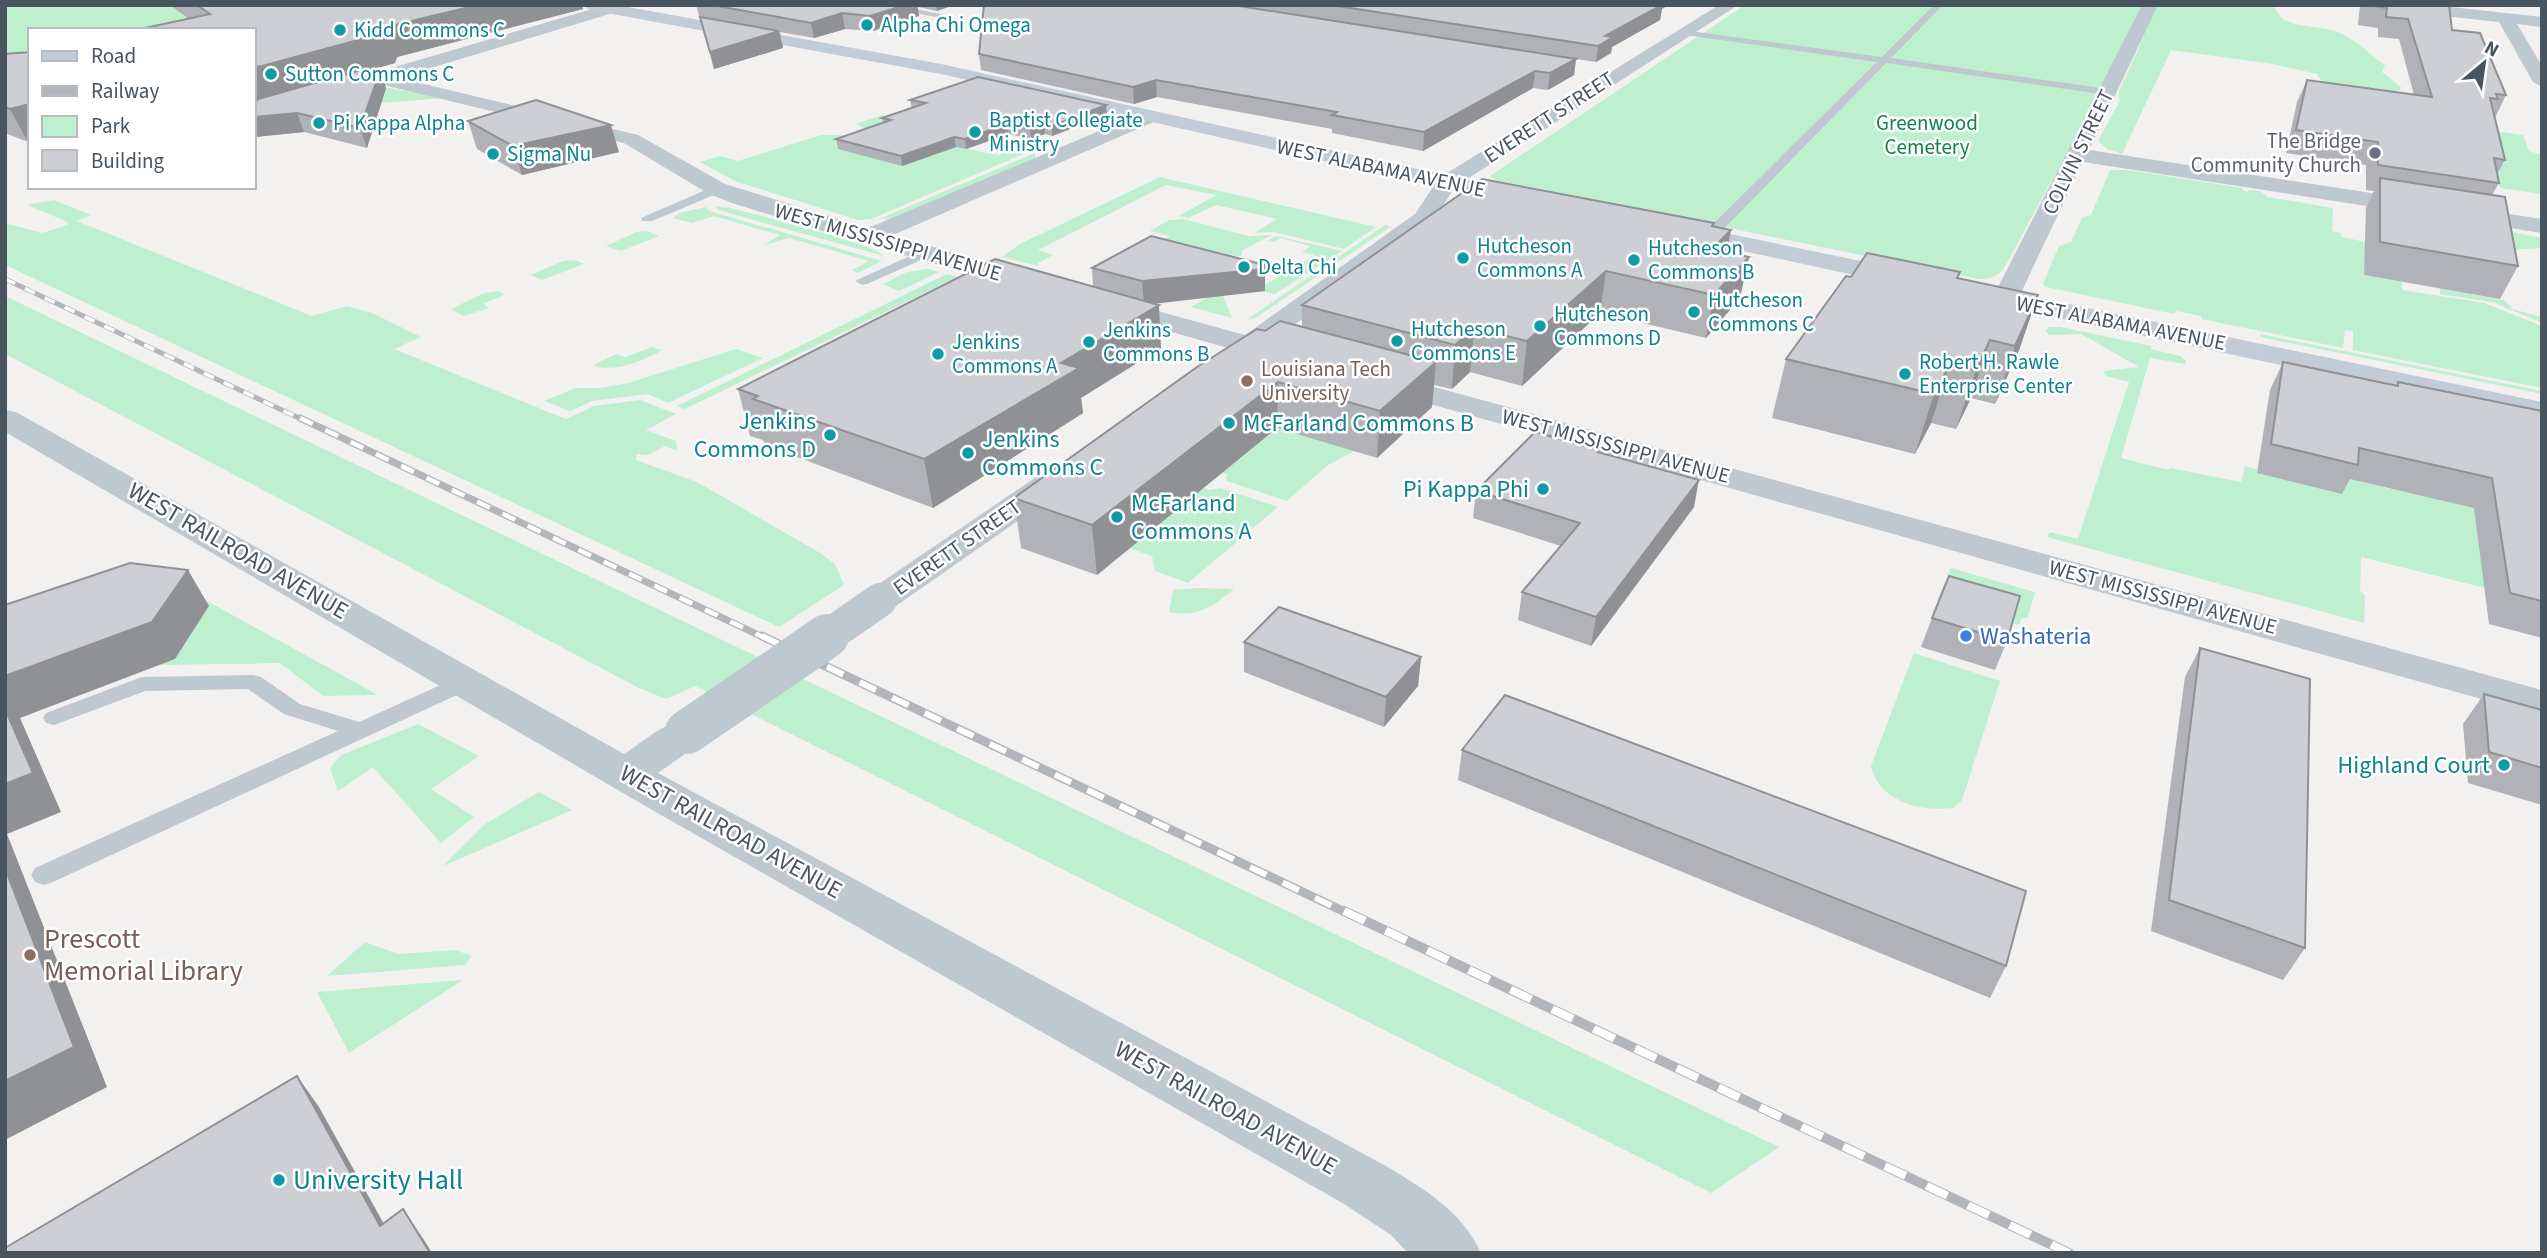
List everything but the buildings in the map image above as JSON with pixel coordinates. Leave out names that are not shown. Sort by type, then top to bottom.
[{"type":"main road","name":"WEST ALABAMA AVENUE","points":[[609,7],[941,69],[1539,202]]},
{"type":"main road","points":[[1656,226],[1937,285]]},
{"type":"main road","name":"WEST ALABAMA AVENUE","points":[[1964,290],[2542,411]]},
{"type":"street","name":"EVERETT STREET","points":[[1210,371],[1423,219],[1447,183],[1730,5]]},
{"type":"street","name":"COLVIN STREET","points":[[2005,299],[2150,5]]},
{"type":"street","points":[[2388,5],[2542,22]]},
{"type":"street","name":"WEST MISSISSIPPI AVENUE","points":[[609,7],[368,81],[631,139],[676,163],[717,190],[867,237],[1055,290]]},
{"type":"street","points":[[2505,18],[2542,82]]},
{"type":"street","points":[[1598,71],[1618,74]]},
{"type":"street","points":[[867,237],[1149,117]]},
{"type":"street","points":[[2077,155],[2542,226]]},
{"type":"street","points":[[1094,301],[1315,363]]},
{"type":"street","name":"WEST MISSISSIPPI AVENUE","points":[[1355,374],[2542,703]]},
{"type":"street","name":"WEST RAILROAD AVENUE","points":[[5,419],[645,785],[1365,1185],[1412,1215],[1450,1253]]},
{"type":"street","name":"EVERETT STREET","points":[[645,785],[687,732],[1076,464]]},
{"type":"lane","points":[[878,5],[941,15]]},
{"type":"lane","points":[[1708,237],[1939,5]]},
{"type":"lane","points":[[1685,32],[2108,92]]},
{"type":"lane","points":[[647,218],[717,190]]},
{"type":"lane","points":[[862,281],[925,253]]},
{"type":"lane","points":[[54,718],[142,684],[253,682],[292,709],[362,731]]},
{"type":"lane","points":[[44,875],[466,682]]},
{"type":"green space","points":[[5,5],[313,5],[253,28],[28,28],[28,76],[5,79]]},
{"type":"green space","name":"Greenwood Cemetery","points":[[1745,5],[2271,5],[2285,20],[2340,33],[2353,40],[2385,65],[2382,72],[2401,87],[2400,90],[2385,94],[2324,84],[2317,74],[2273,64],[2171,50],[2122,154],[2107,149],[2098,141],[2119,102],[2119,92],[2144,36],[2130,34],[2007,263],[2001,272],[1986,279],[1495,180],[1490,176]]},
{"type":"green space","points":[[369,88],[390,88],[446,98],[367,104]]},
{"type":"green space","points":[[883,115],[956,147],[998,155],[1029,143],[1040,147],[871,219],[858,220],[735,181],[700,162],[720,156],[738,161],[821,135],[850,135],[864,128],[856,124]]},
{"type":"green space","points":[[2479,129],[2523,135],[2529,151],[2542,155],[2542,194],[2500,188],[2492,154]]},
{"type":"green space","points":[[1035,153],[1035,158],[896,218],[879,219]]},
{"type":"green space","points":[[2110,170],[2127,170],[2243,188],[2243,191],[2248,192],[2260,191],[2268,197],[2333,208],[2332,231],[2340,233],[2341,237],[2366,242],[2364,275],[2402,282],[2402,290],[2484,303],[2542,326],[2542,388],[2353,350],[2353,331],[2345,330],[2343,348],[2201,319],[2201,316],[2176,311],[2174,314],[2046,287],[2043,284],[2059,246],[2071,242],[2082,218],[2091,215]]},
{"type":"green space","points":[[1160,177],[1376,227],[1344,249],[1274,232],[1254,233],[1277,219],[1216,205],[1188,218],[1179,216],[1216,195],[1166,185],[1038,250],[1053,255],[1038,263],[1038,266],[1002,257],[1020,244]]},
{"type":"green space","points":[[54,200],[91,215],[77,221],[312,316],[347,306],[372,313],[421,337],[394,349],[566,419],[594,406],[640,400],[676,414],[646,430],[676,441],[677,451],[665,446],[648,455],[637,454],[636,460],[697,482],[820,553],[835,564],[844,585],[779,627],[5,265],[5,223],[42,233],[68,225],[68,222],[27,205]]},
{"type":"green space","points":[[715,206],[838,237],[884,256],[718,210]]},
{"type":"green space","points":[[706,207],[709,211],[882,261],[857,273],[852,270],[869,261],[789,238],[764,245],[780,235],[714,216],[692,223],[673,218],[679,213]]},
{"type":"green space","points":[[1183,219],[1249,236],[1272,235],[1243,250],[1241,256],[1141,252],[1170,236],[1150,231],[1169,220]]},
{"type":"green space","points":[[1385,225],[1390,227],[1257,317],[1245,321]]},
{"type":"green space","points":[[2502,230],[2542,238],[2542,248],[2510,250]]},
{"type":"green space","points":[[647,231],[659,236],[621,251],[606,246],[636,232]]},
{"type":"green space","points":[[1276,236],[1342,251],[1275,294],[1256,290],[1315,255],[1302,252],[1311,246],[1280,238],[1274,242],[1268,240]]},
{"type":"green space","points":[[575,260],[584,264],[542,280],[530,275],[563,261]]},
{"type":"green space","points":[[928,269],[939,272],[899,291],[883,284],[907,272]]},
{"type":"green space","points":[[947,274],[965,279],[956,294],[945,283],[685,409],[677,406]]},
{"type":"green space","points":[[2440,288],[2503,300],[2512,307],[2508,308],[2542,317],[2542,323],[2492,302],[2440,294]]},
{"type":"green space","points":[[498,291],[504,295],[483,304],[489,308],[463,316],[451,309],[484,293]]},
{"type":"green space","points":[[5,296],[1779,1147],[1711,1193],[695,686],[666,699],[639,688],[5,354]]},
{"type":"green space","points":[[1209,296],[1223,296],[1232,318],[1191,307]]},
{"type":"green space","points":[[2049,327],[2061,327],[2151,346],[2151,349],[2180,356],[2186,361],[2185,364],[2150,358],[2121,458],[2169,470],[2170,468],[2241,482],[2245,466],[2257,469],[2257,473],[2348,407],[2359,481],[2391,489],[2542,427],[2485,588],[2361,557],[2360,591],[2365,595],[2364,623],[2047,537],[2050,532],[2078,539],[2129,382],[2106,376],[2103,371],[2139,367],[2081,334],[2049,335],[2045,331]]},
{"type":"green space","points":[[2260,334],[2542,391],[2542,394],[2260,337]]},
{"type":"green space","points":[[652,347],[662,350],[638,362],[618,367],[593,365],[616,354],[625,357]]},
{"type":"green space","points":[[736,349],[763,358],[668,403],[648,394],[592,401],[570,411],[544,401],[576,388],[601,388],[628,383]]},
{"type":"green space","points":[[1282,416],[1354,451],[1328,465],[1287,501],[1226,481],[1227,474],[1212,470],[1227,458],[1237,461],[1271,433]]},
{"type":"green space","points":[[1193,485],[1210,490],[1221,488],[1278,507],[1188,583],[1155,571],[1152,556],[1117,544]]},
{"type":"green space","points":[[147,568],[378,695],[323,696],[280,663],[158,665],[175,659],[209,606],[5,616]]},
{"type":"green space","points":[[1951,568],[2035,592],[2028,617],[2021,619],[2019,625],[1937,601]]},
{"type":"green space","points":[[1234,589],[1219,601],[1197,612],[1169,612],[1173,590]]},
{"type":"green space","points":[[1914,653],[2000,681],[1962,800],[1953,808],[1928,808],[1903,802],[1883,788],[1871,766]]},
{"type":"green space","points":[[418,724],[479,756],[431,789],[474,817],[441,843],[373,767],[338,791],[330,768],[341,755]]},
{"type":"green space","points":[[539,792],[572,810],[443,866],[485,824]]},
{"type":"green space","points":[[365,942],[398,954],[456,950],[471,956],[465,965],[327,976]]},
{"type":"green space","points":[[463,980],[349,1053],[317,992]]},
{"type":"railway","points":[[5,279],[303,420]]},
{"type":"railway","points":[[300,418],[765,638]]},
{"type":"railway","points":[[762,636],[1347,913]]},
{"type":"railway","points":[[1344,911],[2069,1253]]},
{"type":"place","name":"Alpha Chi Omega","points":[[867,25]]},
{"type":"place","name":"Kidd Commons C","points":[[340,30]]},
{"type":"place","name":"Sutton Commons C","points":[[271,74]]},
{"type":"place","name":"Pi Kappa Alpha","points":[[319,123]]},
{"type":"place","name":"Baptist Collegiate Ministry","points":[[975,132]]},
{"type":"place","name":"The Bridge Community Church","points":[[2375,153]]},
{"type":"place","name":"Sigma Nu","points":[[493,154]]},
{"type":"place","name":"Hutcheson Commons A","points":[[1463,258]]},
{"type":"place","name":"Hutcheson Commons B","points":[[1634,260]]},
{"type":"place","name":"Delta Chi","points":[[1244,267]]},
{"type":"place","name":"Hutcheson Commons C","points":[[1694,312]]},
{"type":"place","name":"Hutcheson Commons D","points":[[1540,326]]},
{"type":"place","name":"Hutcheson Commons E","points":[[1397,341]]},
{"type":"place","name":"Jenkins Commons B","points":[[1089,342]]},
{"type":"place","name":"Jenkins Commons A","points":[[938,354]]},
{"type":"place","name":"Robert H. Rawle Enterprise Center","points":[[1905,374]]},
{"type":"place","name":"Louisiana Tech University","points":[[1247,381]]},
{"type":"place","name":"McFarland Commons B","points":[[1229,423]]},
{"type":"place","name":"Jenkins Commons D","points":[[830,435]]},
{"type":"place","name":"Jenkins Commons C","points":[[968,453]]},
{"type":"place","name":"Pi Kappa Phi","points":[[1543,489]]},
{"type":"place","name":"McFarland Commons A","points":[[1117,517]]},
{"type":"place","name":"Washateria","points":[[1966,636]]},
{"type":"place","name":"Highland Court","points":[[2504,765]]},
{"type":"place","name":"Prescott Memorial Library","points":[[30,955]]},
{"type":"place","name":"University Hall","points":[[279,1180]]}]
